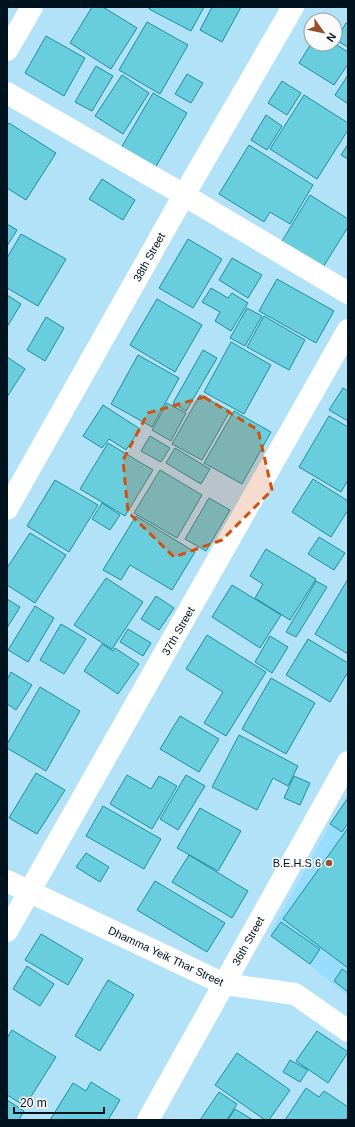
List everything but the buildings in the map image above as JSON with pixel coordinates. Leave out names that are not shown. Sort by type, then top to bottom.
[{"type":"street","points":[[7,50],[32,7]]},
{"type":"street","name":"38th Street","points":[[7,509],[292,7]]},
{"type":"street","points":[[7,93],[184,195],[348,293]]},
{"type":"street","name":"37th Street","points":[[7,931],[348,330]]},
{"type":"street","name":"36th Street","points":[[148,1120],[348,762]]},
{"type":"street","name":"Dhamma Yeik Thar Street","points":[[7,881],[29,893],[224,984],[295,994],[348,1031]]},
{"type":"highlighted area","points":[[204,397],[258,430],[272,490],[222,540],[174,557],[128,512],[123,460],[148,413]]},
{"type":"shaded area","name":"B.E.H.S 6","points":[[348,793],[348,996],[270,933]]},
{"type":"place","name":"B.E.H.S 6","points":[[329,863]]}]
